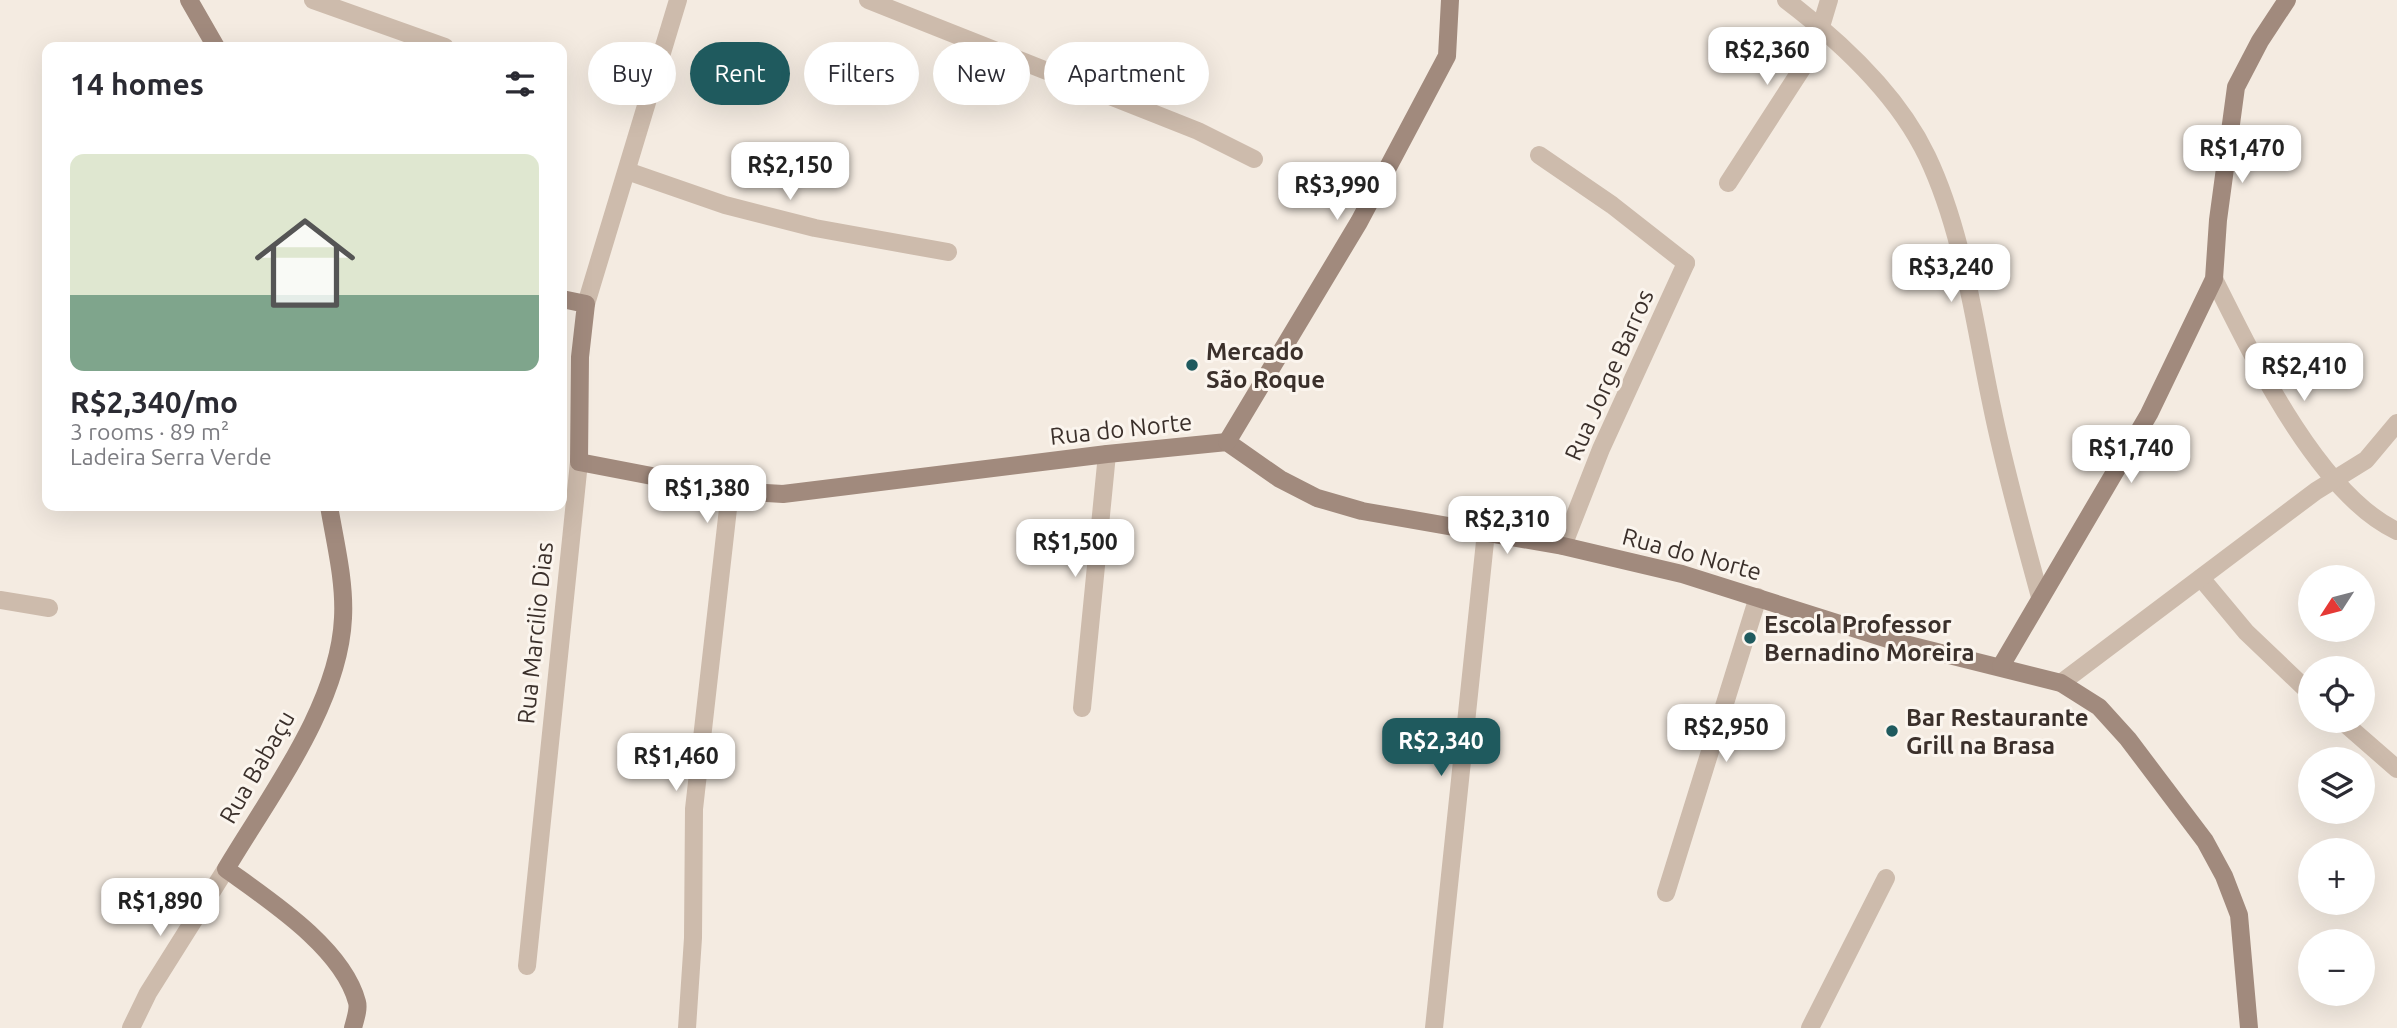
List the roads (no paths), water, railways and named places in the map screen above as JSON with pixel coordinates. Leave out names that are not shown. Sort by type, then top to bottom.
[{"type":"street","points":[[189,0],[213,42]]},
{"type":"street","points":[[313,0],[431,42]]},
{"type":"street","name":"Rua Marcilio Dias","points":[[527,966],[544,775],[579,461],[580,357],[586,304],[678,0]]},
{"type":"street","points":[[867,0],[1198,131],[1254,159]]},
{"type":"street","points":[[1227,442],[1359,222],[1447,56],[1450,0]]},
{"type":"street","points":[[1786,0],[1822,27],[1899,109],[1926,154],[1947,203],[1960,252],[1992,410],[2040,597]]},
{"type":"street","points":[[1728,183],[1814,50],[1829,0]]},
{"type":"street","points":[[2001,666],[2149,414],[2214,279],[2218,220],[2236,86],[2260,41],[2287,0]]},
{"type":"street","name":"Rua Jorge Barros","points":[[1539,155],[1612,205],[1686,263],[1601,449],[1563,547]]},
{"type":"street","points":[[627,171],[725,205],[815,228],[948,252]]},
{"type":"street","points":[[2214,279],[2284,409],[2335,479],[2361,506],[2397,531]]},
{"type":"street","points":[[567,300],[586,304]]},
{"type":"street","points":[[2061,682],[2335,479],[2366,460],[2397,424]]},
{"type":"street","name":"Rua do Norte","points":[[579,461],[730,491],[783,494],[1227,442],[1280,479],[1317,498],[1362,511],[1563,547],[1682,574],[1897,642],[2061,682],[2099,707],[2128,739],[2205,841],[2224,876],[2239,915],[2249,1028]]},
{"type":"street","points":[[1082,708],[1107,454]]},
{"type":"street","points":[[687,1028],[693,938],[694,809],[730,491]]},
{"type":"street","name":"Rua Babaçu","points":[[131,1028],[148,993],[226,869],[319,709],[337,660],[344,617],[329,511]]},
{"type":"street","points":[[1434,1028],[1486,533]]},
{"type":"street","points":[[2201,578],[2246,632],[2298,682]]},
{"type":"street","points":[[1666,893],[1758,597]]},
{"type":"street","points":[[0,600],[49,608]]},
{"type":"street","points":[[2356,733],[2397,769]]},
{"type":"street","points":[[226,869],[297,920],[348,977],[358,1004],[353,1028]]},
{"type":"street","points":[[1810,1028],[1886,878]]},
{"type":"place","name":"Mercado São Roque","points":[[1192,365]]},
{"type":"place","name":"Escola Professor Bernadino Moreira","points":[[1750,638]]},
{"type":"place","name":"Bar Restaurante Grill na Brasa","points":[[1892,731]]}]
